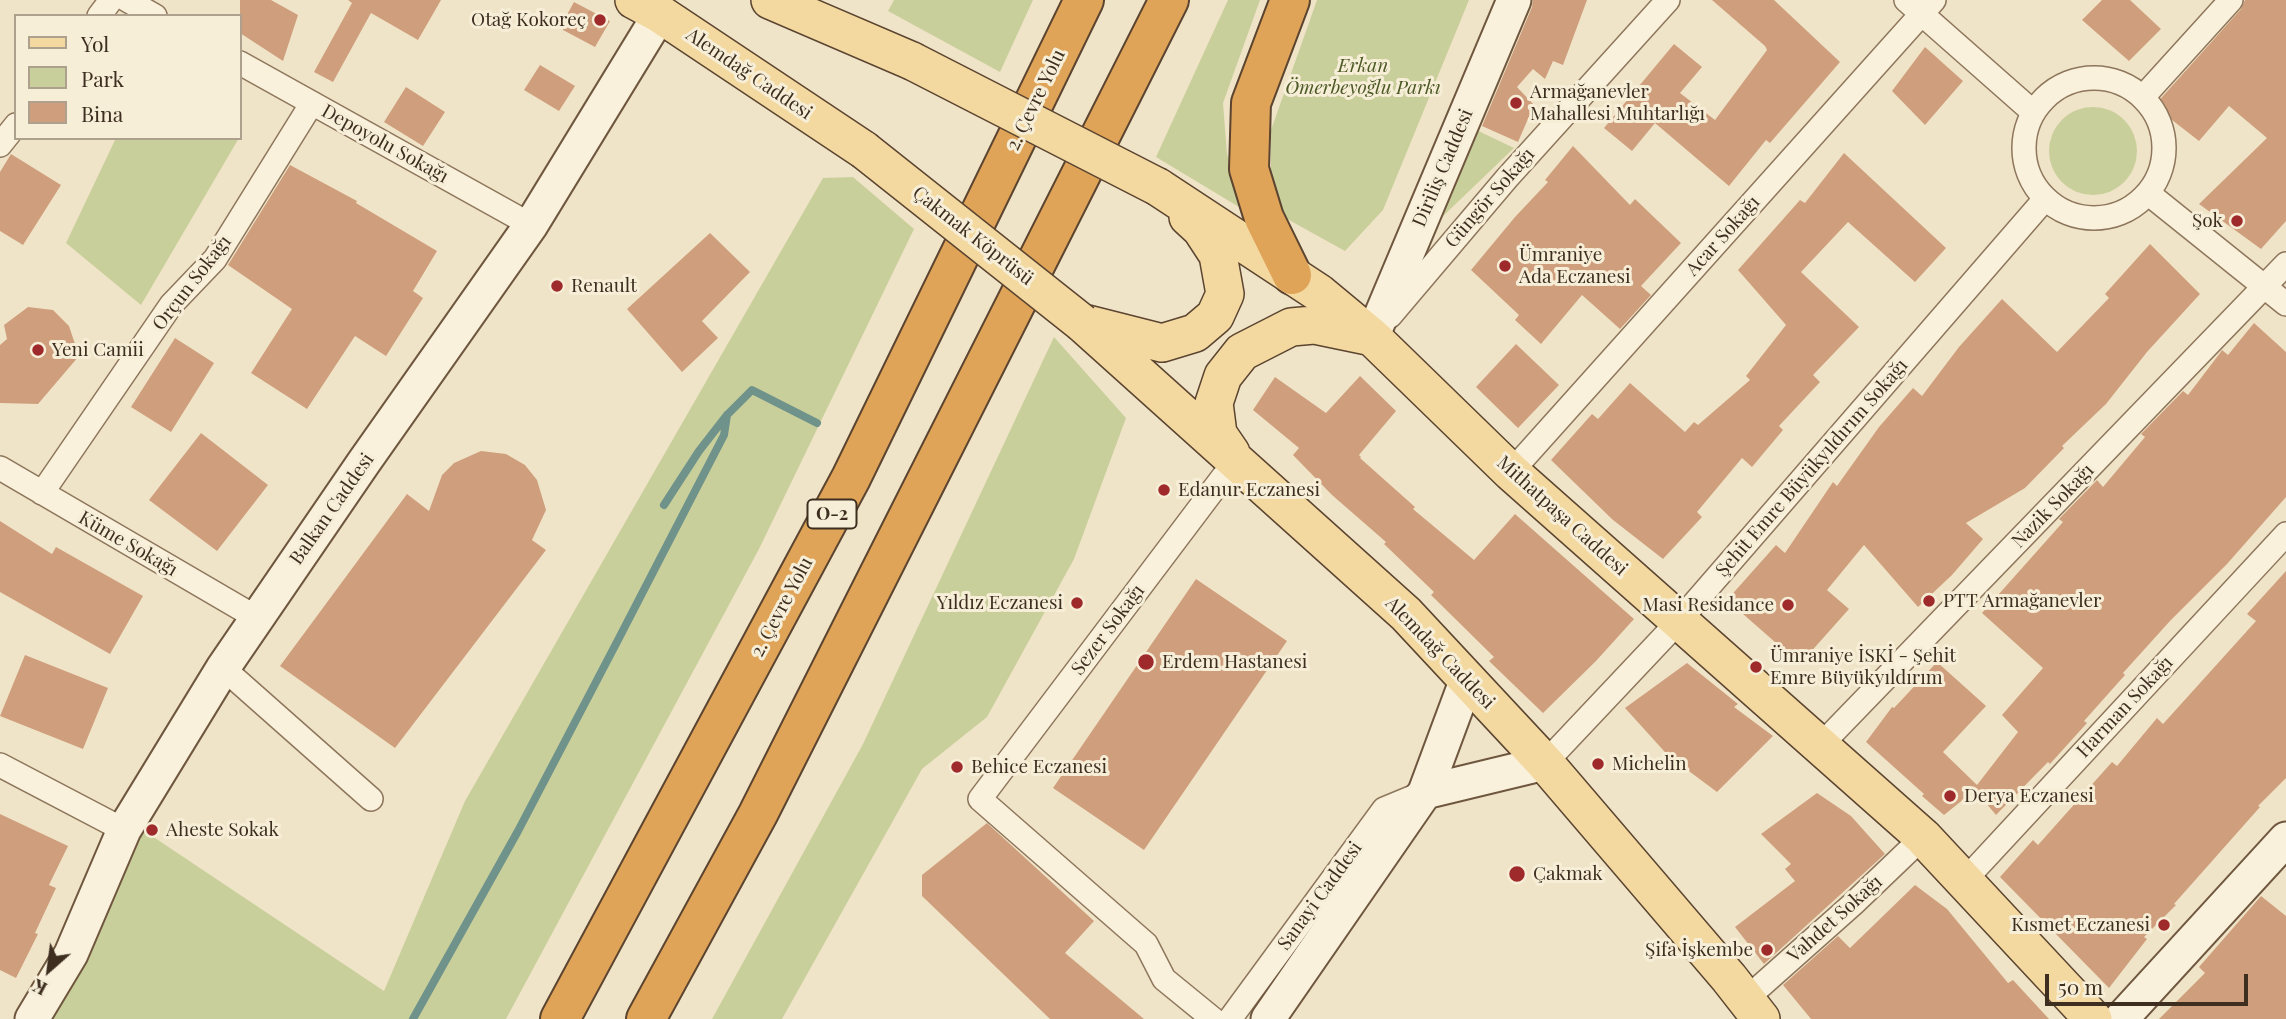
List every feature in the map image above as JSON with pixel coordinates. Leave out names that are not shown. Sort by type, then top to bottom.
[{"type":"highway","name":"2. Çevre Yolu","points":[[560,1019],[851,478],[1084,0]]},
{"type":"highway","points":[[646,1019],[765,802],[1169,0]]},
{"type":"highway","points":[[1290,0],[1251,103],[1249,169],[1264,218],[1292,275]]},
{"type":"main road","points":[[770,0],[912,61],[1158,187],[1201,229],[1218,255],[1225,294],[1215,316],[1195,333],[1162,343],[1082,323]]},
{"type":"main road","name":"Alemdağ Caddesi","points":[[647,7],[864,150]]},
{"type":"main road","name":"Çakmak Köprüsü","points":[[864,150],[1082,323]]},
{"type":"main road","name":"Mithatpaşa Caddesi","points":[[1158,187],[1319,293],[1372,337],[1511,472],[1923,837],[2093,1019]]},
{"type":"main road","name":"Alemdağ Caddesi","points":[[1082,323],[1406,614],[1545,763],[1729,978],[1753,1010]]},
{"type":"main road","points":[[1238,463],[1218,434],[1214,403],[1223,376],[1242,352],[1291,327],[1314,325],[1372,337]]},
{"type":"street","points":[[127,0],[152,14]]},
{"type":"street","name":"Diriliş Caddesi","points":[[1372,337],[1514,0]]},
{"type":"street","name":"Güngör Sokağı","points":[[1372,337],[1507,178],[1668,0]]},
{"type":"street","points":[[2143,97],[2231,0]]},
{"type":"street","points":[[1921,5],[2033,112]]},
{"type":"street","name":"Acar Sokağı","points":[[1511,472],[1921,5]]},
{"type":"street","name":"Balkan Caddesi","points":[[32,1019],[71,954],[124,830],[223,668],[531,225],[647,7]]},
{"type":"street","name":"Depoyolu Sokağı","points":[[242,64],[531,225]]},
{"type":"street","points":[[2105,78],[2123,83],[2143,97],[2160,123],[2165,148],[2161,172],[2149,194],[2135,206],[2113,217],[2088,219],[2065,213],[2045,199],[2032,182],[2024,159],[2024,135],[2033,112],[2057,88],[2080,79],[2105,78]]},
{"type":"street","name":"Orçun Sokağı","points":[[42,493],[171,305],[215,259],[312,103]]},
{"type":"street","points":[[0,145],[14,128]]},
{"type":"street","points":[[2149,194],[2286,304]]},
{"type":"street","name":"Şehit Emre Büyükyıldırım Sokağı","points":[[1545,763],[1679,621],[2045,199]]},
{"type":"street","name":"Nazik Sokağı","points":[[1820,746],[2286,264]]},
{"type":"street","name":"Sezer Sokağı","points":[[1213,1019],[1164,979],[1146,944],[980,799],[1223,477],[1238,463]]},
{"type":"street","name":"Küme Sokağı","points":[[0,468],[257,618]]},
{"type":"street","name":"Harman Sokağı","points":[[1964,881],[2286,534]]},
{"type":"street","points":[[223,668],[371,799]]},
{"type":"street","name":"Sanayi Caddesi","points":[[1268,1019],[1425,792],[1467,679]]},
{"type":"street","name":"Sanayi Caddesi","points":[[1230,1019],[1384,809],[1425,792],[1545,763]]},
{"type":"street","points":[[0,765],[124,830]]},
{"type":"street","name":"Vahdet Sokağı","points":[[1753,1010],[1923,837]]},
{"type":"street","points":[[2121,1019],[2286,839]]},
{"type":"green space","points":[[894,0],[1033,0],[1000,72],[888,11]]},
{"type":"green space","points":[[1228,0],[1260,0],[1223,103],[1227,154],[1244,210],[1156,157]]},
{"type":"green space","name":"Erkan Ömerbeyoğlu Parkı","points":[[1317,0],[1469,0],[1383,210],[1345,251],[1280,215],[1271,171],[1271,130]]},
{"type":"green space","points":[[2093,107],[2110,110],[2124,120],[2134,134],[2137,151],[2134,168],[2124,182],[2110,192],[2093,195],[2076,192],[2062,182],[2052,168],[2049,151],[2052,134],[2062,120],[2076,110]]},
{"type":"green space","points":[[1470,127],[1514,148],[1439,220],[1427,210]]},
{"type":"green space","points":[[115,140],[238,140],[141,305],[66,243]]},
{"type":"green space","points":[[853,177],[914,229],[759,549],[506,1019],[43,1019],[143,830],[384,991],[465,801],[823,178]]},
{"type":"green space","points":[[1054,337],[1126,418],[1074,559],[987,717],[922,769],[782,1019],[712,1019],[863,744]]},
{"type":"building","points":[[240,0],[271,0],[298,15],[283,61],[242,34]]},
{"type":"building","points":[[348,0],[441,0],[418,40],[371,13],[333,82],[314,72],[352,3]]},
{"type":"building","points":[[1533,0],[1587,0],[1563,65],[1553,61],[1545,79],[1533,69],[1517,87],[1534,105],[1518,142],[1482,126]]},
{"type":"building","points":[[1712,0],[1774,0],[1840,62],[1770,143],[1766,140],[1729,186],[1655,123],[1632,151],[1604,128],[1674,44],[1702,67],[1680,93],[1715,120],[1767,50]]},
{"type":"building","points":[[2102,0],[2130,0],[2161,29],[2129,61],[2082,20]]},
{"type":"building","points":[[2245,0],[2286,0],[2286,221],[2261,249],[2199,204],[2267,138],[2229,106],[2199,141],[2154,106],[2241,9]]},
{"type":"building","points":[[574,2],[610,21],[595,47],[563,30],[563,22]]},
{"type":"building","points":[[1925,47],[1963,81],[1925,125],[1892,91]]},
{"type":"building","points":[[540,65],[575,86],[559,111],[524,90]]},
{"type":"building","points":[[406,87],[445,112],[423,146],[384,122]]},
{"type":"building","points":[[1573,146],[1630,205],[1635,199],[1681,243],[1641,286],[1651,295],[1620,329],[1582,295],[1541,344],[1515,320],[1519,315],[1471,270],[1548,182],[1545,180]]},
{"type":"building","points":[[1844,153],[1946,248],[1915,282],[1848,222],[1801,272],[1859,327],[1813,375],[1820,382],[1779,426],[1783,430],[1752,467],[1742,458],[1697,512],[1702,517],[1663,559],[1613,520],[1551,460],[1592,414],[1598,419],[1630,383],[1685,432],[1694,422],[1698,425],[1750,380],[1746,376],[1786,325],[1738,270],[1800,200],[1805,203]]},
{"type":"building","points":[[11,154],[61,185],[23,245],[0,231],[0,172]]},
{"type":"building","points":[[290,165],[357,201],[356,203],[437,251],[413,291],[423,298],[386,356],[355,336],[307,409],[251,373],[292,309],[228,265]]},
{"type":"building","points":[[710,233],[750,272],[702,321],[718,338],[682,372],[627,309]]},
{"type":"building","points":[[2150,244],[2200,294],[2147,352],[2106,404],[2062,446],[2064,448],[2025,488],[1966,523],[1983,539],[1952,575],[1918,607],[1864,545],[1827,590],[1849,609],[1800,664],[1727,600],[1776,545],[1785,553],[1833,482],[1837,486],[1879,427],[1913,388],[1922,396],[1959,347],[2002,299],[2057,352],[2109,298],[2105,294]]},
{"type":"building","name":"Yeni Camii","points":[[28,307],[53,310],[69,326],[79,356],[38,404],[0,403],[0,345],[7,339],[4,325]]},
{"type":"building","points":[[2254,323],[2286,352],[2286,497],[2227,564],[2123,673],[2125,675],[2084,721],[2087,723],[2050,764],[2048,762],[1996,815],[1975,790],[1944,815],[1866,742],[1892,707],[1894,708],[1937,662],[1986,706],[1943,752],[1977,785],[2018,732],[2002,715],[2043,668],[1982,613],[2063,522],[2059,519],[2097,480],[2103,487],[2145,437],[2141,434],[2183,391],[2188,395],[2222,350],[2228,355]]},
{"type":"building","points":[[175,338],[214,363],[171,432],[131,407]]},
{"type":"building","points":[[1516,344],[1559,385],[1518,428],[1476,387]]},
{"type":"building","points":[[1360,376],[1396,411],[1359,455],[1360,458],[1415,507],[1413,509],[1474,560],[1515,514],[1634,619],[1543,713],[1489,661],[1494,657],[1431,595],[1434,592],[1384,544],[1386,542],[1332,495],[1293,455],[1299,448],[1253,410],[1275,377],[1326,413]]},
{"type":"building","points":[[201,433],[268,485],[217,551],[149,500]]},
{"type":"building","points":[[481,451],[506,454],[525,465],[537,480],[546,510],[532,540],[546,550],[395,748],[280,666],[407,494],[429,511],[442,475],[454,463]]},
{"type":"building","points":[[0,521],[52,554],[56,547],[143,596],[110,654],[0,592]]},
{"type":"building","points":[[2286,571],[2286,778],[2258,806],[2260,807],[2174,904],[2176,905],[2144,937],[2147,939],[2109,988],[2000,877],[2033,840],[2038,845],[2112,762],[2117,766],[2157,718],[2163,724],[2256,621],[2247,614]]},
{"type":"building","name":"Erdem Hastanesi","points":[[1196,579],[1287,641],[1144,850],[1053,788]]},
{"type":"building","points":[[25,655],[108,688],[83,749],[0,716]]},
{"type":"building","points":[[1687,663],[1738,704],[1734,707],[1773,736],[1717,792],[1673,761],[1625,708]]},
{"type":"building","points":[[1817,793],[1851,816],[1885,854],[1764,964],[1735,927],[1795,881],[1785,869],[1791,864],[1761,834]]},
{"type":"building","points":[[0,814],[68,846],[49,885],[56,888],[35,933],[38,934],[16,978],[0,970]]},
{"type":"building","points":[[987,823],[1094,921],[1065,953],[1144,1019],[1050,1019],[922,896],[922,875]]},
{"type":"building","points":[[1915,885],[1947,909],[2008,983],[2013,980],[2049,1019],[1811,1019],[1783,985],[1838,936],[1850,948]]},
{"type":"building","points":[[2261,896],[2286,916],[2286,1019],[2159,1019],[2205,973],[2199,967]]},
{"type":"waterway","points":[[664,505],[699,451],[727,415],[752,390],[817,423]]},
{"type":"waterway","points":[[413,1019],[518,831],[618,640],[724,435],[727,415]]},
{"type":"place","name":"Otağ Kokoreç","points":[[600,20]]},
{"type":"place","name":"Armağanevler Mahallesi Muhtarlığı","points":[[1516,103]]},
{"type":"place","name":"Şok","points":[[2237,221]]},
{"type":"place","name":"Ümraniye Ada Eczanesi","points":[[1505,266]]},
{"type":"place","name":"Renault","points":[[557,286]]},
{"type":"place","name":"Yeni Camii","points":[[38,350]]},
{"type":"place","name":"Edanur Eczanesi","points":[[1164,490]]},
{"type":"place","name":"PTT Armağanevler","points":[[1929,601]]},
{"type":"place","name":"Yıldız Eczanesi","points":[[1077,603]]},
{"type":"place","name":"Masi Residance","points":[[1788,605]]},
{"type":"place","name":"Erdem Hastanesi","points":[[1146,662]]},
{"type":"place","name":"Ümraniye İSKİ - Şehit Emre Büyükyıldırım","points":[[1756,667]]},
{"type":"place","name":"Michelin","points":[[1598,764]]},
{"type":"place","name":"Behice Eczanesi","points":[[957,767]]},
{"type":"place","name":"Derya Eczanesi","points":[[1950,796]]},
{"type":"place","name":"Aheste Sokak","points":[[152,830]]},
{"type":"place","name":"Çakmak","points":[[1517,874]]},
{"type":"place","name":"Kısmet Eczanesi","points":[[2164,925]]},
{"type":"place","name":"Şifa İşkembe","points":[[1767,950]]}]
